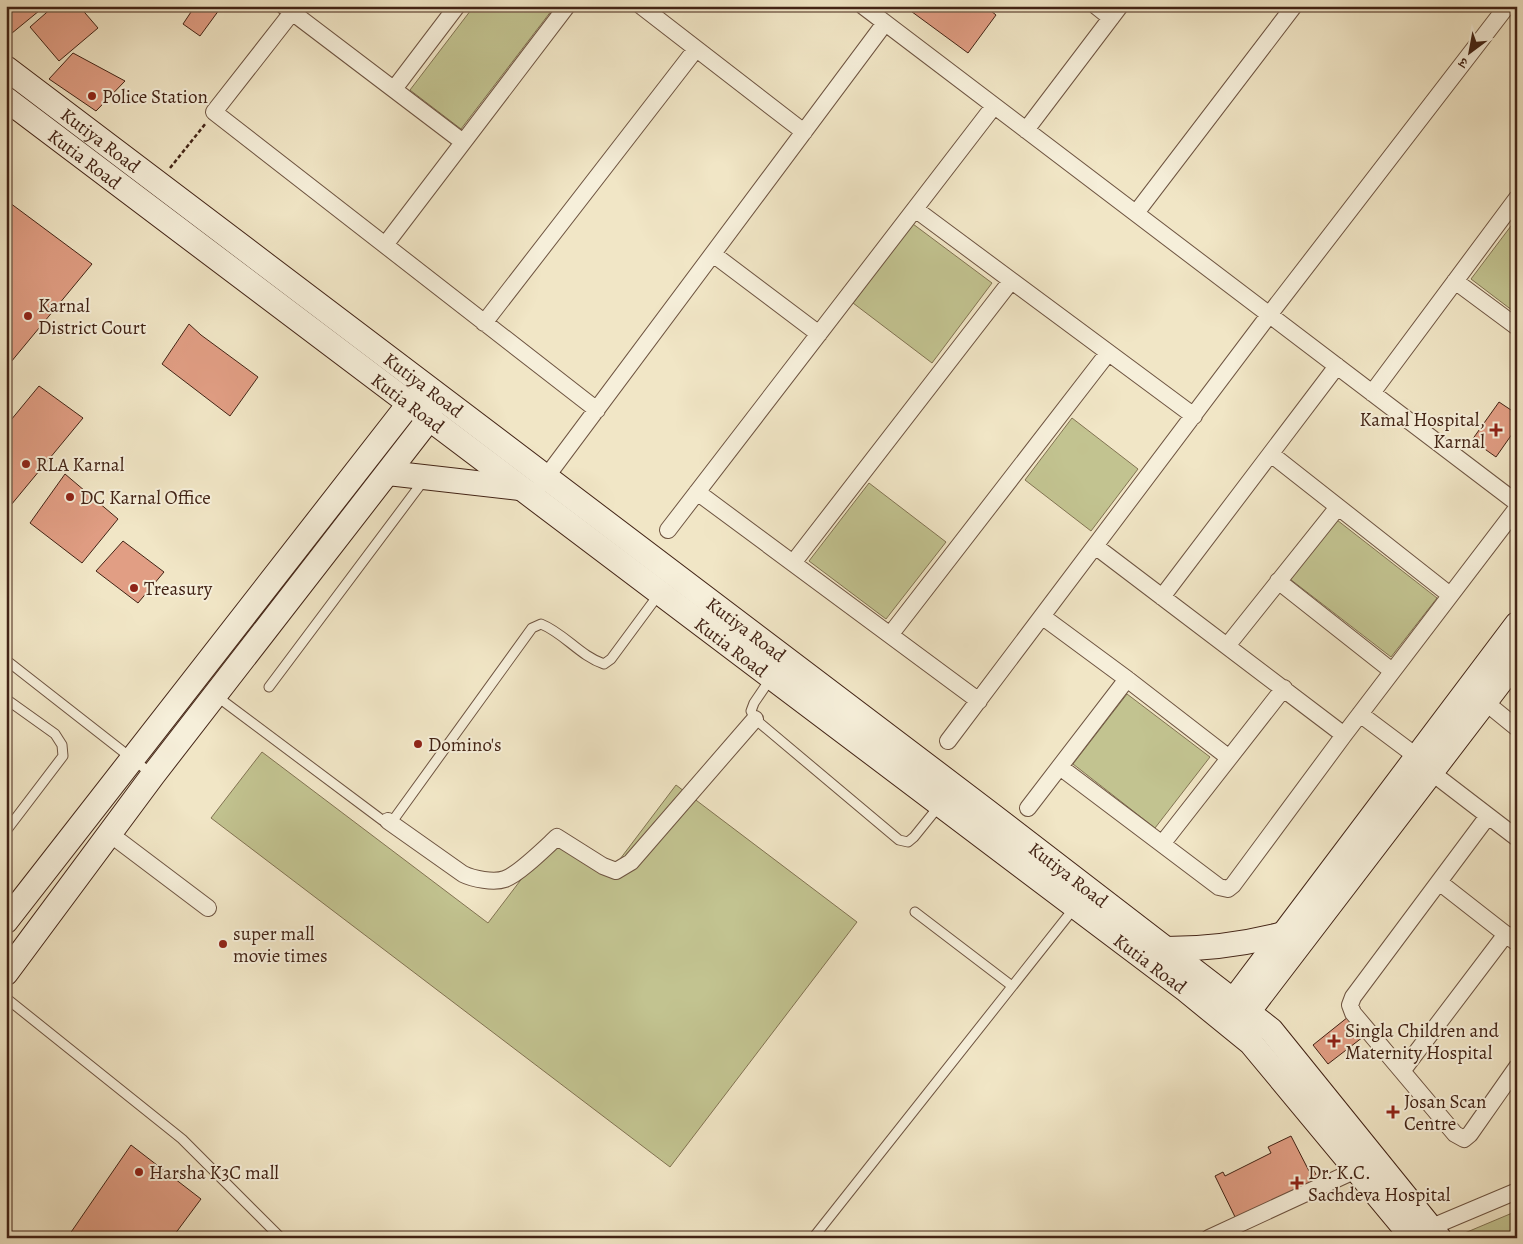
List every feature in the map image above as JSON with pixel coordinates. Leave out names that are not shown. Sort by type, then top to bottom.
[{"type":"street","points":[[394,89],[457,6]]},
{"type":"street","points":[[385,245],[567,6]]},
{"type":"street","points":[[641,6],[804,132]]},
{"type":"street","points":[[862,6],[1517,503]]},
{"type":"street","points":[[1026,130],[1116,12],[1096,6]]},
{"type":"street","points":[[1136,214],[1294,6]]},
{"type":"street","points":[[948,742],[1270,315],[1507,6]]},
{"type":"street","points":[[463,142],[291,8],[214,112],[597,410]]},
{"type":"street","points":[[388,473],[526,493],[547,477],[885,24]]},
{"type":"street","points":[[484,323],[696,49]]},
{"type":"street","name":"Kutiya Road","points":[[6,68],[976,802],[1166,949],[1236,1012],[1271,1030],[1424,1234]]},
{"type":"street","name":"Kutia Road","points":[[6,99],[1075,907],[1236,1012],[1251,1043],[1356,1170],[1424,1234]]},
{"type":"street","points":[[668,530],[994,106]]},
{"type":"street","points":[[1372,393],[1517,198]]},
{"type":"street","points":[[915,209],[1194,416]]},
{"type":"street","points":[[713,254],[819,334]]},
{"type":"street","points":[[793,563],[1011,281]]},
{"type":"street","points":[[1456,281],[1517,328]]},
{"type":"street","points":[[890,635],[1108,353]]},
{"type":"street","points":[[1162,597],[1337,366]]},
{"type":"street","points":[[6,922],[409,404],[434,391]]},
{"type":"street","points":[[6,973],[153,775],[429,419],[434,391]]},
{"type":"street","points":[[1270,454],[1450,595]]},
{"type":"street","points":[[697,492],[979,701]]},
{"type":"street","points":[[1227,646],[1338,506]]},
{"type":"street","points":[[1060,767],[1219,888],[1228,888],[1233,884],[1344,734],[1517,508]]},
{"type":"street","points":[[1096,546],[1344,734]]},
{"type":"street","points":[[288,559],[308,575]]},
{"type":"street","points":[[1278,581],[1392,671]]},
{"type":"street","points":[[1043,617],[1228,757]]},
{"type":"street","points":[[1236,1012],[1424,764],[1517,624]]},
{"type":"street","points":[[1236,1012],[1284,934],[1424,764],[1484,702],[1517,660]]},
{"type":"street","points":[[1028,808],[1127,679]]},
{"type":"street","points":[[1162,844],[1228,757],[1284,688]]},
{"type":"street","points":[[1484,702],[1517,728]]},
{"type":"street","points":[[1360,714],[1517,838]]},
{"type":"street","points":[[388,821],[463,874],[472,878],[504,880],[517,872],[557,837],[603,866],[616,871],[631,862],[755,718]]},
{"type":"street","points":[[1488,816],[1353,997],[1350,1005],[1352,1013],[1455,1134],[1464,1138],[1470,1134],[1517,1067]]},
{"type":"street","points":[[110,834],[208,908]]},
{"type":"street","points":[[1402,1070],[1511,939],[1439,882]]},
{"type":"street","points":[[1166,949],[1215,947],[1253,942],[1284,934]]},
{"type":"street","points":[[1209,1238],[1356,1170]]},
{"type":"street","points":[[1424,1234],[1517,1191]]},
{"type":"lane","points":[[268,687],[426,478]]},
{"type":"lane","points":[[215,695],[382,820],[388,821],[394,818],[532,628],[541,624],[550,628],[594,661],[604,664],[611,660],[660,594]]},
{"type":"lane","points":[[6,660],[153,775]]},
{"type":"lane","points":[[771,678],[754,703],[751,711],[755,718],[899,840],[908,842],[940,806]]},
{"type":"lane","points":[[6,699],[56,734],[62,744],[63,756],[6,831]]},
{"type":"lane","points":[[813,1238],[1075,907]]},
{"type":"lane","points":[[914,912],[1012,986]]},
{"type":"lane","points":[[6,998],[182,1139],[280,1238]]},
{"type":"path","points":[[159,183],[214,112]]},
{"type":"green space","points":[[474,6],[555,6],[461,129],[410,90]]},
{"type":"green space","points":[[1517,218],[1517,314],[1471,279]]},
{"type":"green space","points":[[913,224],[992,283],[932,363],[853,303]]},
{"type":"green space","points":[[1072,418],[1138,469],[1091,531],[1025,480]]},
{"type":"green space","points":[[869,483],[946,542],[886,619],[809,561]]},
{"type":"green space","points":[[1337,520],[1437,598],[1391,657],[1290,579]]},
{"type":"green space","points":[[1127,694],[1210,757],[1155,828],[1073,764]]},
{"type":"green space","points":[[262,752],[488,923],[558,831],[611,871],[676,785],[857,922],[670,1167],[211,818]]},
{"type":"green space","points":[[1517,1211],[1517,1238],[1462,1238],[1460,1235]]},
{"type":"building","points":[[6,6],[45,6],[6,38]]},
{"type":"building","points":[[54,6],[79,6],[98,28],[59,61],[30,27]]},
{"type":"building","points":[[195,6],[222,6],[200,36],[183,24]]},
{"type":"building","points":[[904,6],[985,6],[996,15],[968,53]]},
{"type":"building","name":"Police Station","points":[[73,53],[125,81],[96,111],[49,79]]},
{"type":"building","name":"Karnal District Court","points":[[6,200],[92,264],[6,368]]},
{"type":"building","points":[[189,324],[258,377],[230,416],[162,364]]},
{"type":"building","name":"RLA Karnal","points":[[39,386],[83,418],[11,505],[6,502],[6,426]]},
{"type":"building","points":[[1499,402],[1517,414],[1517,427],[1496,457],[1472,440]]},
{"type":"building","name":"DC Karnal Office","points":[[65,474],[118,519],[82,563],[30,523]]},
{"type":"building","name":"Treasury","points":[[123,541],[164,572],[138,603],[96,571]]},
{"type":"building","points":[[1348,1017],[1363,1037],[1328,1064],[1313,1045]]},
{"type":"building","points":[[1291,1136],[1309,1171],[1313,1169],[1320,1182],[1238,1223],[1215,1176],[1223,1172],[1225,1176],[1271,1153],[1268,1147]]},
{"type":"building","name":"Harsha K3C mall","points":[[131,1145],[201,1199],[172,1238],[67,1238]]},
{"type":"place","name":"Police Station","points":[[92,96]]},
{"type":"place","name":"Karnal District Court","points":[[28,316]]},
{"type":"place","name":"Kamal Hospital, Karnal","points":[[1496,430]]},
{"type":"place","name":"RLA Karnal","points":[[26,464]]},
{"type":"place","name":"DC Karnal Office","points":[[70,497]]},
{"type":"place","name":"Treasury","points":[[134,588]]},
{"type":"place","name":"Domino's","points":[[418,744]]},
{"type":"place","name":"super mall movie times","points":[[223,944]]},
{"type":"place","name":"Singla Children and Maternity Hospital","points":[[1334,1041]]},
{"type":"place","name":"Josan Scan Centre","points":[[1393,1112]]},
{"type":"place","name":"Harsha K3C mall","points":[[139,1172]]},
{"type":"place","name":"Dr. K.C. Sachdeva Hospital","points":[[1297,1183]]}]
